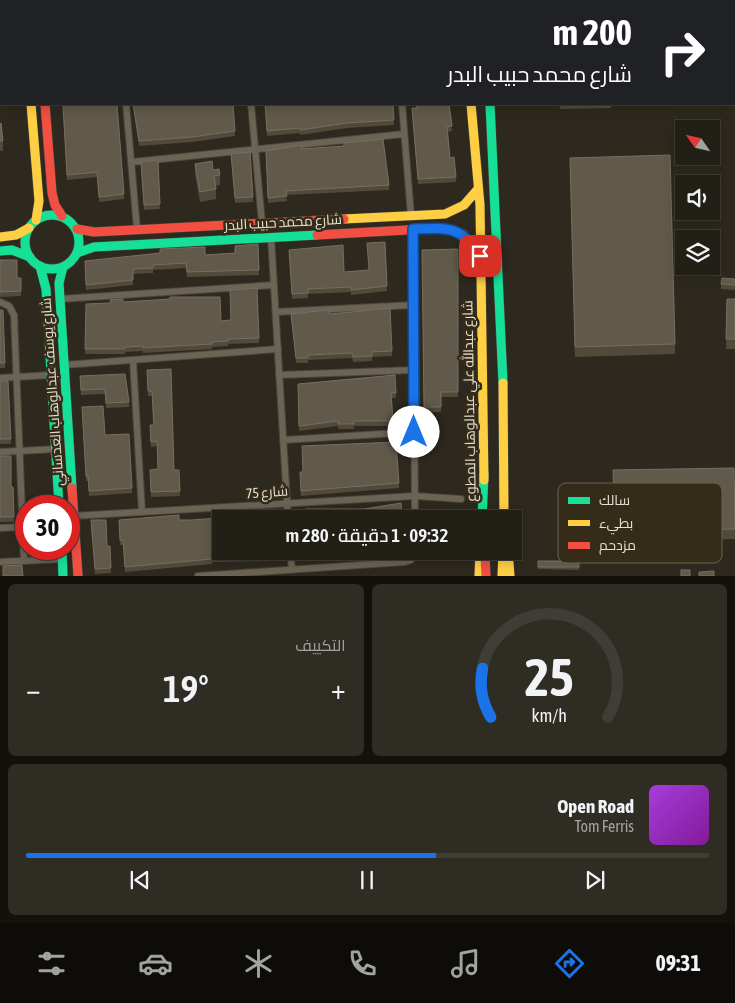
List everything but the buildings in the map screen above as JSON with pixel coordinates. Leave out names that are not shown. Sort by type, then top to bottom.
[{"type":"main road","points":[[31,105],[39,201],[36,220]]},
{"type":"main road","points":[[45,105],[53,200],[62,216]]},
{"type":"main road","name":"شارع عبدالله علي عبدالوهاب المطوع","points":[[471,105],[478,189],[483,510]]},
{"type":"main road","points":[[490,105],[503,390],[505,510]]},
{"type":"main road","name":"شارع محمد حبيب البدر","points":[[77,229],[90,232],[137,228],[445,214],[457,211],[466,204],[478,189]]},
{"type":"main road","points":[[39,201],[46,205],[53,200]]},
{"type":"main road","points":[[4,250],[30,257],[40,266],[49,269],[63,267],[77,253],[79,243],[77,229],[69,220],[62,216],[48,214],[36,220],[29,228],[25,243],[30,257]]},
{"type":"main road","points":[[443,228],[448,224],[448,218],[445,214]]},
{"type":"main road","points":[[361,218],[358,222],[358,227],[361,231]]},
{"type":"main road","points":[[341,220],[343,224],[341,233]]},
{"type":"main road","points":[[207,225],[206,231],[210,240]]},
{"type":"main road","points":[[188,242],[193,238],[194,231],[190,226]]},
{"type":"main road","points":[[4,250],[13,244],[5,237],[29,228]]},
{"type":"main road","name":"شارع محمد حبيب البدر","points":[[77,253],[90,248],[361,231],[443,228],[463,234],[480,256]]},
{"type":"main road","name":"شارع يوسف عبدالوهاب العدساني","points":[[40,266],[46,289],[58,495]]},
{"type":"main road","name":"شارع يوسف عبدالوهاب العدساني","points":[[63,267],[59,277],[72,495]]},
{"type":"main road","points":[[53,404],[59,410],[67,406]]},
{"type":"main road","points":[[55,426],[60,420],[68,424]]},
{"type":"main road","points":[[62,560],[63,576]]},
{"type":"main road","name":"شارع يوسف عبدالوهاب العدساني","points":[[77,560],[78,576]]},
{"type":"main road","points":[[479,576],[480,560]]},
{"type":"main road","points":[[485,560],[486,576]]},
{"type":"main road","points":[[502,576],[503,560]]},
{"type":"main road","points":[[509,560],[510,576]]},
{"type":"street","points":[[126,105],[137,228]]},
{"type":"street","points":[[251,105],[262,223]]},
{"type":"street","points":[[402,105],[411,216]]},
{"type":"street","points":[[132,162],[404,134]]},
{"type":"street","points":[[413,229],[415,510]]},
{"type":"street","points":[[270,237],[287,510]]},
{"type":"street","points":[[60,298],[274,286]]},
{"type":"street","points":[[3,303],[14,314],[18,377],[21,495]]},
{"type":"street","points":[[276,312],[414,305]]},
{"type":"street","points":[[64,365],[278,349]]},
{"type":"street","points":[[133,360],[142,512]]},
{"type":"street","points":[[280,375],[414,370]]},
{"type":"street","points":[[0,378],[51,375]]},
{"type":"street","points":[[283,440],[414,432]]},
{"type":"street","points":[[0,452],[56,449]]},
{"type":"street","name":"شارع 75","points":[[80,516],[415,496],[461,499]]},
{"type":"street","points":[[0,528],[15,527]]},
{"type":"street","points":[[0,562],[62,560]]},
{"type":"street","points":[[291,560],[292,570]]},
{"type":"street","points":[[198,576],[411,560]]},
{"type":"traffic: fast","points":[[490,105],[503,383]]},
{"type":"traffic: fast","points":[[47,215],[57,215],[67,219],[75,227],[79,242],[75,257],[67,265],[57,269],[47,269],[37,265],[29,257],[25,247],[25,237],[29,227],[37,219],[47,215]]},
{"type":"traffic: fast","points":[[77,253],[94,247],[317,235]]},
{"type":"traffic: fast","points":[[0,251],[12,250],[30,257]]},
{"type":"traffic: fast","points":[[40,266],[46,289],[58,495]]},
{"type":"traffic: fast","points":[[63,267],[59,283],[72,488]]},
{"type":"traffic: fast","points":[[482,510],[484,474]]},
{"type":"traffic: fast","points":[[62,560],[63,576]]},
{"type":"traffic: slow","points":[[31,105],[39,201],[36,220]]},
{"type":"traffic: slow","points":[[471,105],[480,205],[484,480]]},
{"type":"traffic: slow","points":[[344,219],[445,214],[464,205],[478,189]]},
{"type":"traffic: slow","points":[[0,237],[16,235],[29,228]]},
{"type":"traffic: slow","points":[[503,383],[504,510]]},
{"type":"traffic: slow","points":[[479,576],[480,560]]},
{"type":"traffic: slow","points":[[502,576],[503,560]]},
{"type":"traffic: slow","points":[[509,560],[510,576]]},
{"type":"traffic: jam","points":[[45,105],[52,193],[55,205],[62,216]]},
{"type":"traffic: jam","points":[[77,229],[94,232],[344,219]]},
{"type":"traffic: jam","points":[[317,235],[443,228],[463,234],[480,256]]},
{"type":"traffic: jam","points":[[72,488],[78,576]]},
{"type":"traffic: jam","points":[[485,560],[486,576]]},
{"type":"route","points":[[414,432],[413,229],[452,229],[463,234],[480,256]]}]
